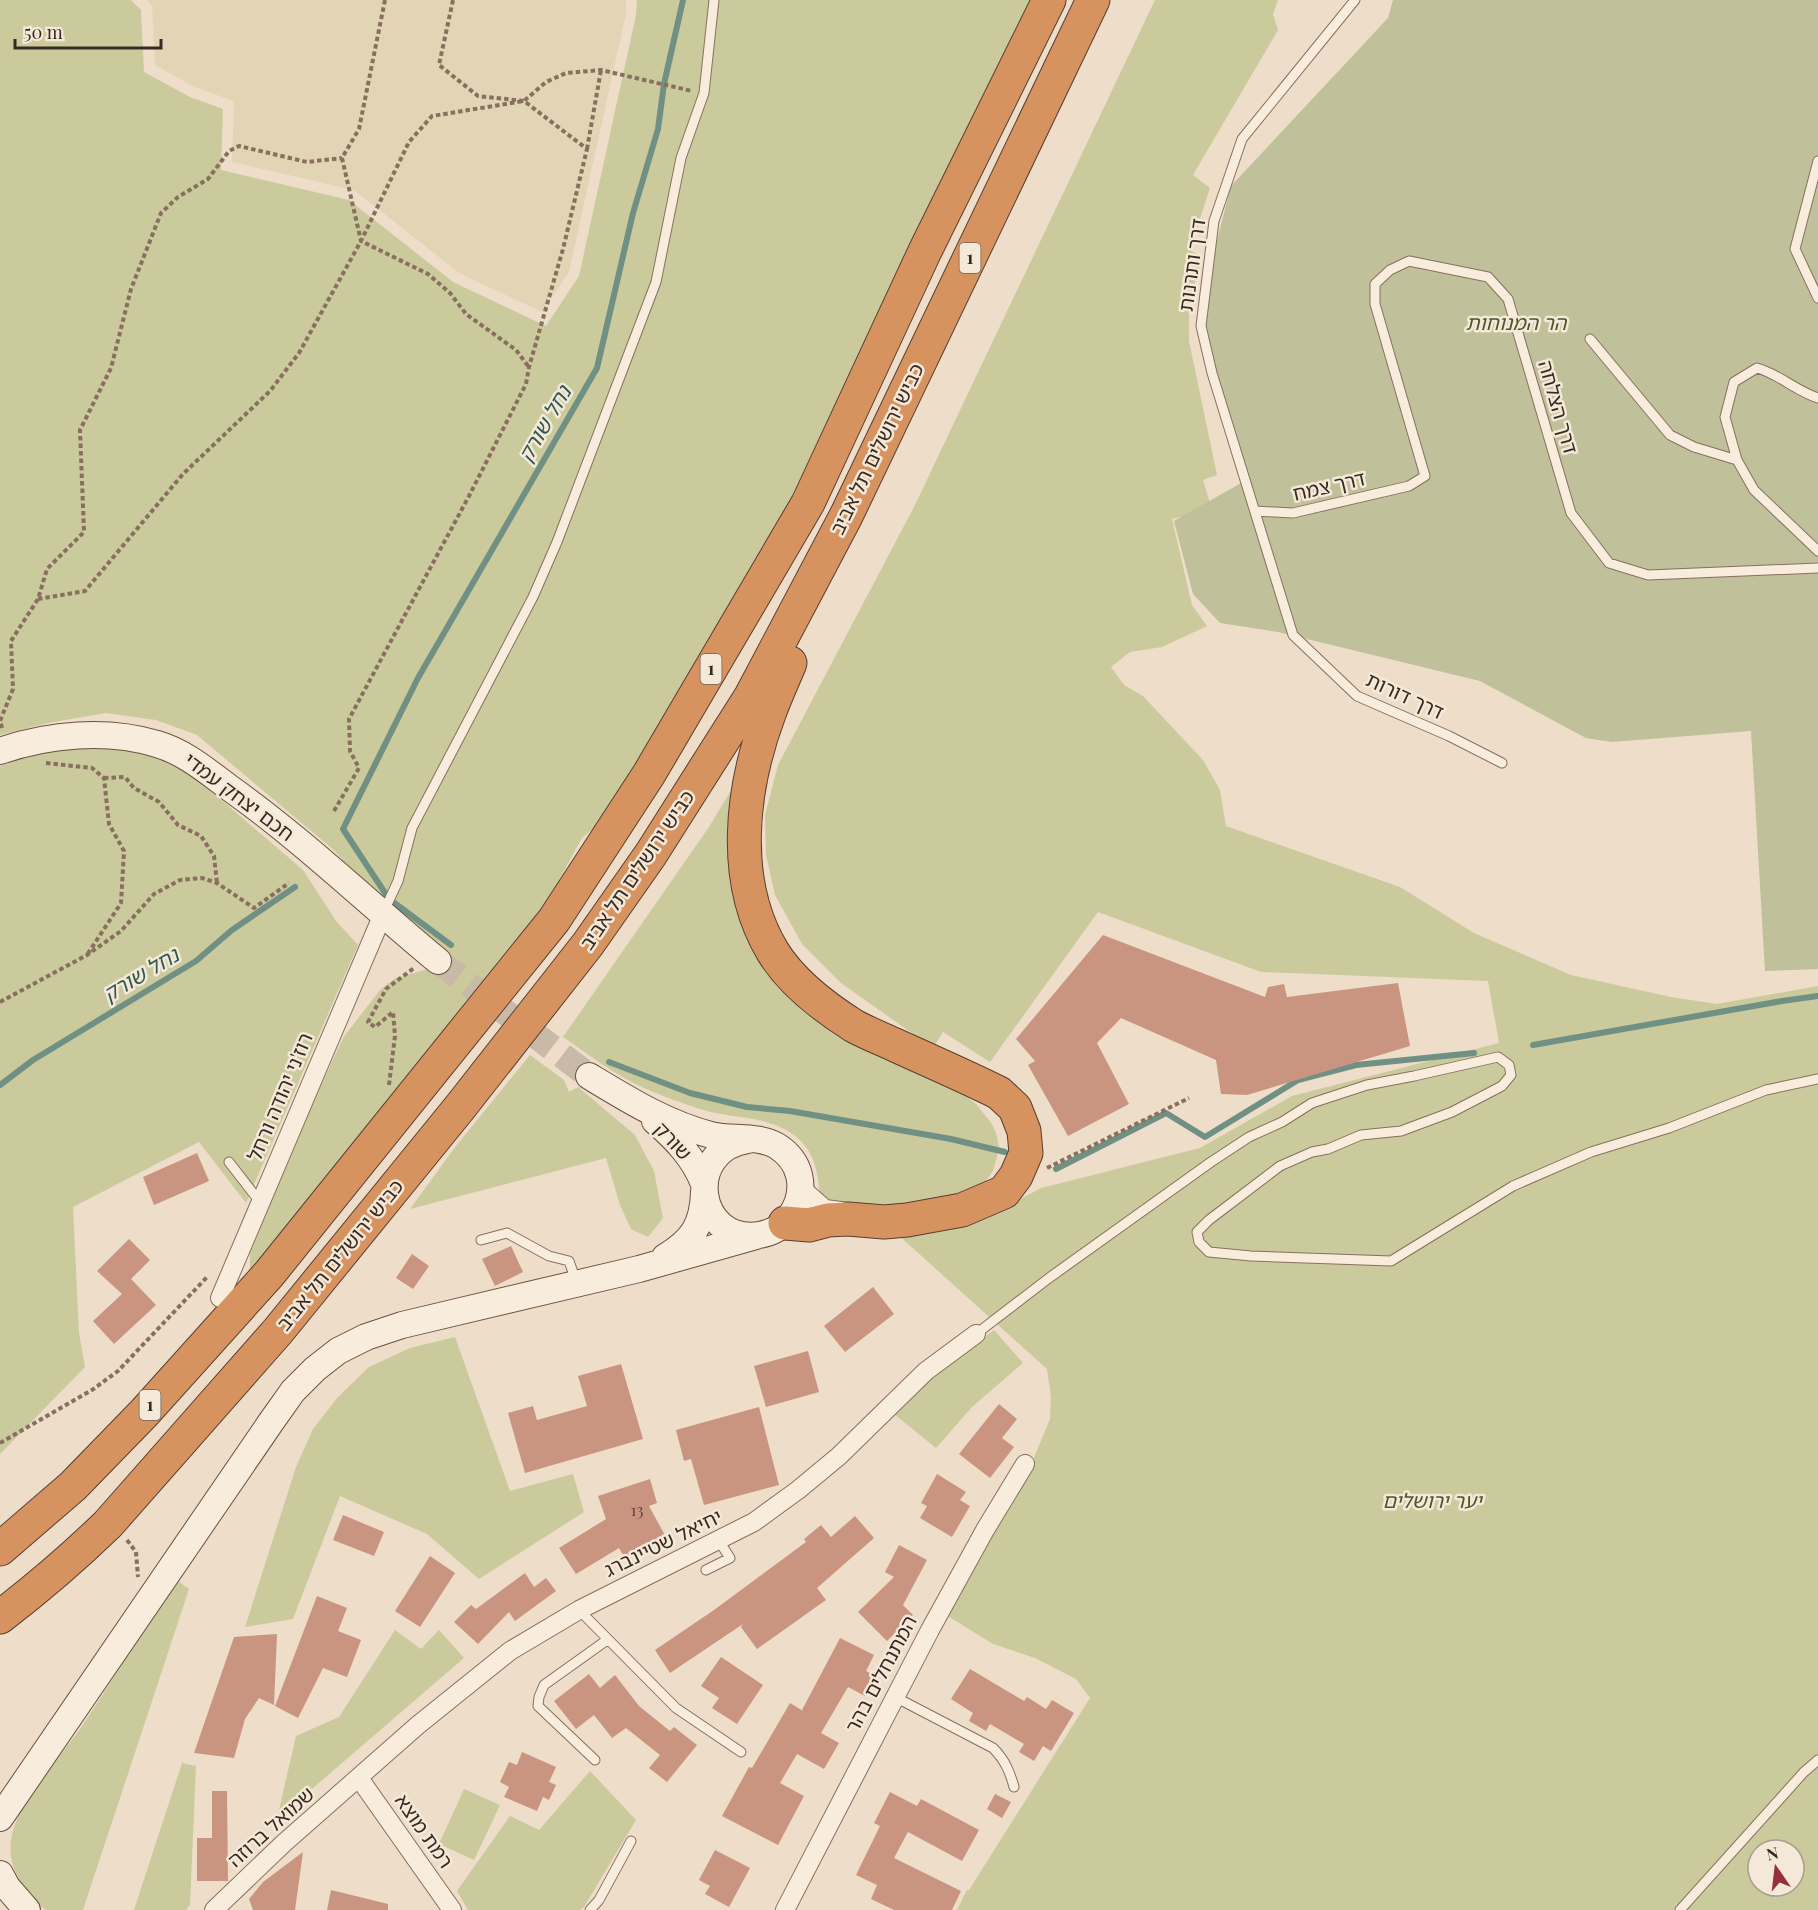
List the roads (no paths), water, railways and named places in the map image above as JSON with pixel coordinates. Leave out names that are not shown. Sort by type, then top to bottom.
[{"type":"highway","name":"כביש ירושלים תל אביב","points":[[12,1539],[73,1486],[144,1413],[269,1274],[554,920],[649,774],[808,503],[925,251],[1049,0]]},
{"type":"highway","name":"כביש ירושלים תל אביב","points":[[0,1617],[57,1571],[108,1524],[278,1331],[461,1106],[588,944],[651,854],[751,696],[846,516],[1094,0]]},
{"type":"highway","points":[[771,1229],[809,1225],[828,1220],[884,1222],[919,1219],[962,1210],[1004,1192],[1016,1176],[1026,1153],[1024,1131],[1015,1108],[999,1093],[856,1027],[823,1005],[795,980],[774,954],[758,923],[744,856],[748,794],[768,716],[846,516]]},
{"type":"main road","name":"חכם יצחק עמדי","points":[[3,750],[58,737],[96,736],[129,738],[158,744],[180,753],[283,828],[435,958]]},
{"type":"main road","points":[[0,1818],[283,1405],[304,1379],[326,1359],[359,1340],[402,1324],[639,1269],[771,1229],[798,1203],[801,1188],[796,1167],[788,1155],[770,1143],[728,1138],[676,1124],[589,1076]]},
{"type":"main road","name":"שורק","points":[[635,1103],[682,1146],[694,1163],[704,1188]]},
{"type":"main road","points":[[639,1269],[668,1256],[689,1239],[702,1216],[708,1169],[716,1156],[727,1147],[748,1140]]},
{"type":"main road","points":[[704,1188],[711,1213],[721,1224],[734,1232],[771,1229]]},
{"type":"main road","points":[[0,1874],[7,1887],[27,1910]]},
{"type":"street","name":"רוז'ני יהודה ורחל","points":[[220,1298],[383,914]]},
{"type":"street","points":[[801,1188],[825,1209],[870,1216],[903,1215],[972,1199],[999,1183],[1013,1160],[1014,1134],[1010,1117],[1015,1108]]},
{"type":"street","name":"יחיאל שטיינברג","points":[[359,1778],[418,1725],[510,1651],[579,1610],[754,1522],[839,1456],[926,1371],[976,1334]]},
{"type":"street","name":"המתנחלים בהר","points":[[785,1910],[895,1696],[980,1540],[1025,1464]]},
{"type":"street","name":"שמואל ברוזה","points":[[214,1910],[284,1843],[359,1778]]},
{"type":"street","name":"רמת מוצא","points":[[359,1778],[452,1910]]},
{"type":"lane","points":[[383,914],[398,881],[412,828],[533,597],[557,542],[656,282],[681,159],[704,93],[714,0]]},
{"type":"lane","name":"דרך ותרנות","points":[[1255,511],[1212,373],[1201,326],[1214,221],[1242,139],[1355,0]]},
{"type":"lane","points":[[1818,161],[1795,249],[1818,298]]},
{"type":"lane","name":"דרך הצלחה","points":[[1409,486],[1425,476],[1375,304],[1376,284],[1390,270],[1409,261],[1488,277],[1508,299],[1570,513],[1609,563],[1648,574],[1818,568]]},
{"type":"lane","points":[[1590,339],[1670,435],[1694,447],[1737,460]]},
{"type":"lane","points":[[1818,398],[1803,393],[1766,370],[1757,368],[1734,382],[1725,417],[1737,460],[1754,490],[1818,551]]},
{"type":"lane","name":"דרך צמח","points":[[1255,511],[1293,513],[1409,486]]},
{"type":"lane","name":"דרך דורות","points":[[1255,511],[1293,635],[1357,696],[1449,736],[1502,763]]},
{"type":"lane","points":[[976,1334],[1049,1278],[1249,1137],[1282,1122],[1312,1103],[1366,1085],[1414,1077],[1498,1057],[1509,1065],[1512,1075],[1502,1086],[1452,1113],[1401,1131],[1361,1135],[1280,1166],[1209,1220],[1197,1232],[1199,1242],[1209,1252],[1251,1256],[1391,1261],[1513,1186],[1591,1152],[1669,1128],[1766,1090],[1818,1079]]},
{"type":"lane","points":[[229,1162],[260,1202]]},
{"type":"lane","points":[[481,1239],[507,1233],[549,1256],[569,1262],[576,1283]]},
{"type":"lane","points":[[706,1570],[730,1558],[719,1541]]},
{"type":"lane","points":[[579,1610],[676,1708],[741,1752]]},
{"type":"lane","points":[[595,1760],[538,1706],[544,1685],[607,1640]]},
{"type":"lane","points":[[895,1696],[993,1748],[1010,1772],[1014,1787]]},
{"type":"lane","points":[[1680,1910],[1804,1772],[1818,1760]]},
{"type":"lane","points":[[590,1910],[599,1900],[631,1841]]},
{"type":"waterway","name":"נחל שורק","points":[[451,945],[389,899],[343,829],[418,678],[597,368],[633,213],[658,129],[664,84],[683,0]]},
{"type":"waterway","name":"נחל שורק","points":[[0,1085],[33,1060],[196,961],[232,930],[295,887]]},
{"type":"waterway","points":[[1533,1045],[1818,996]]},
{"type":"waterway","points":[[1056,1169],[1166,1113],[1205,1137],[1298,1080],[1356,1065],[1474,1053]]},
{"type":"waterway","points":[[609,1062],[690,1093],[747,1107],[790,1111],[951,1139],[1005,1152]]},
{"type":"tunnel","points":[[438,961],[589,1076]]},
{"type":"park label","name":"הר המנוחות","points":[[1516,323]]},
{"type":"park label","name":"יער ירושלים","points":[[1432,1501]]}]
